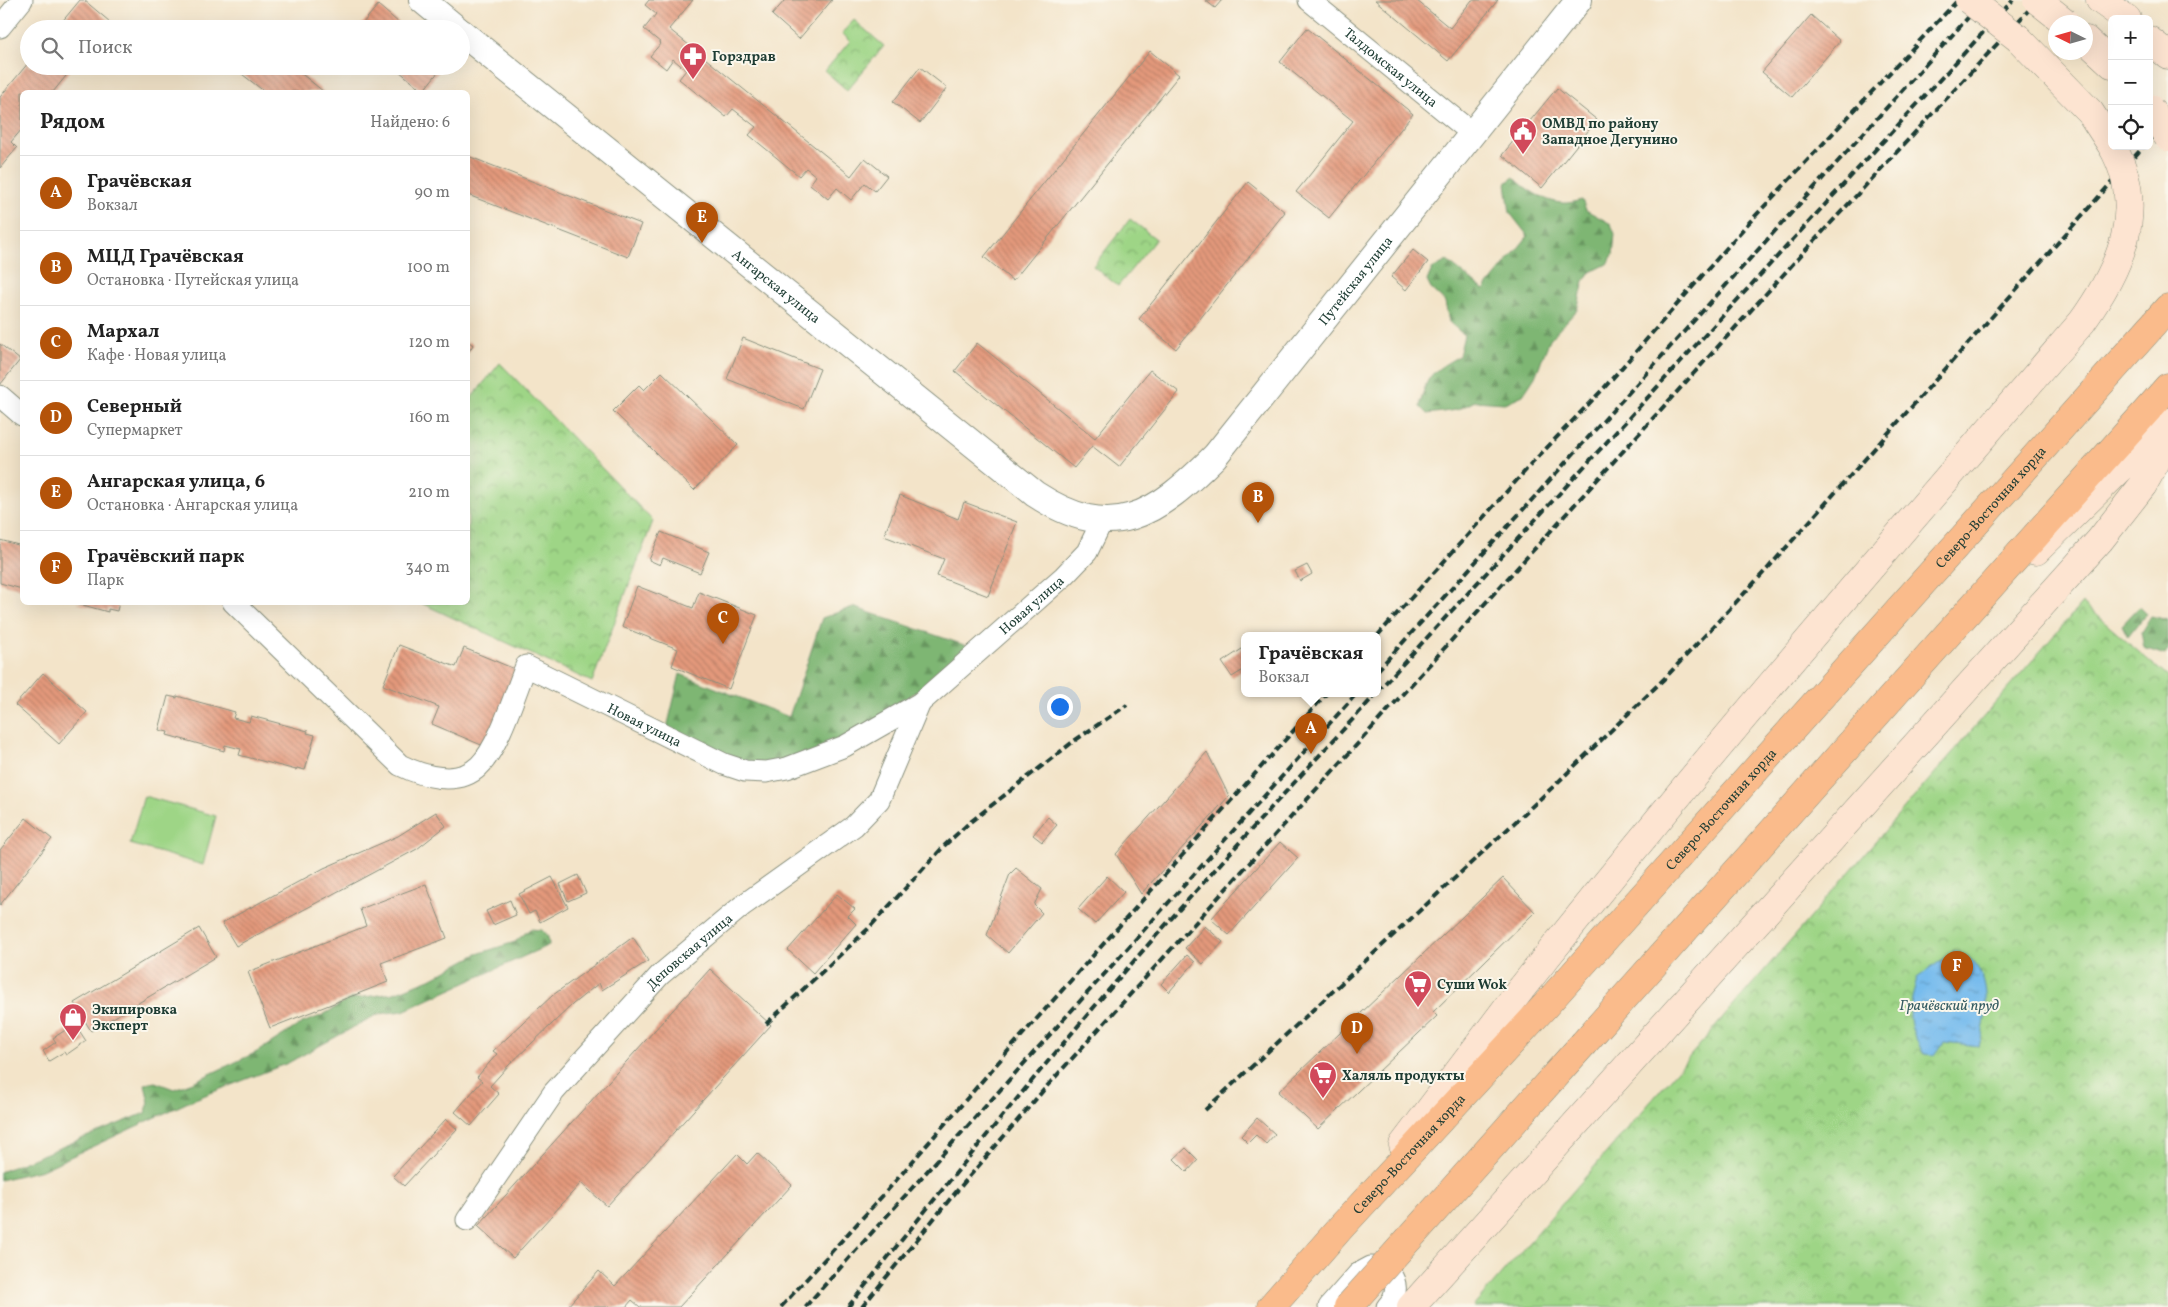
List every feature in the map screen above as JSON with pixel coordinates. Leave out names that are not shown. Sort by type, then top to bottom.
[{"type":"main road","points":[[1969,0],[2108,105]]},
{"type":"main road","points":[[2037,0],[2056,15]]},
{"type":"main road","points":[[2100,0],[2118,15]]},
{"type":"main road","points":[[2100,0],[2121,15]]},
{"type":"main road","points":[[2153,36],[2168,45]]},
{"type":"main road","points":[[2018,38],[2090,112],[2108,140]]},
{"type":"main road","points":[[2153,43],[2168,55]]},
{"type":"main road","points":[[2093,46],[2108,60]]},
{"type":"main road","points":[[2153,114],[2168,136]]},
{"type":"main road","points":[[2153,140],[2168,152]]},
{"type":"main road","points":[[1342,1226],[1521,989],[1636,844],[2093,307],[2111,278],[2121,257],[2126,237],[2128,196],[2123,174],[2114,150]]},
{"type":"main road","name":"Северо-Восточная хорда","points":[[1271,1307],[1342,1226],[1544,1007],[2168,308]]},
{"type":"main road","points":[[1348,1307],[2168,387]]},
{"type":"main road","points":[[1930,655],[2168,421]]},
{"type":"main road","points":[[1411,1307],[2100,540],[2143,485],[2168,440]]},
{"type":"street","points":[[0,27],[22,0]]},
{"type":"street","points":[[422,0],[446,20]]},
{"type":"street","name":"Талдомская улица","points":[[1309,0],[1473,134]]},
{"type":"street","name":"Путейская улица","points":[[1102,521],[1127,518],[1160,505],[1188,483],[1215,456],[1579,0]]},
{"type":"street","name":"Ангарская улица","points":[[470,39],[1035,494],[1058,509],[1102,521]]},
{"type":"street","points":[[0,396],[20,413]]},
{"type":"street","name":"Новая улица","points":[[236,605],[400,766],[418,774],[438,778],[460,776],[478,768],[491,751],[526,666],[706,757],[745,771],[766,772],[813,760],[845,746],[920,703],[1064,576],[1087,552],[1102,521]]},
{"type":"street","name":"Деповская улица","points":[[467,1220],[554,1092],[660,975],[742,906],[854,826],[879,800],[920,703]]},
{"type":"street","points":[[1329,1307],[1358,1274],[1371,1267],[1386,1270],[1396,1281],[1395,1296],[1388,1307]]},
{"type":"green space","points":[[854,20],[884,46],[847,90],[825,71],[850,41],[842,33]]},
{"type":"green space","points":[[1514,177],[1529,190],[1549,200],[1570,203],[1582,200],[1586,210],[1611,224],[1615,234],[1613,255],[1607,264],[1589,273],[1584,281],[1577,310],[1550,339],[1535,377],[1523,395],[1505,403],[1475,401],[1457,410],[1427,414],[1420,407],[1425,387],[1436,370],[1459,356],[1464,335],[1449,322],[1445,302],[1431,289],[1427,281],[1432,269],[1447,261],[1484,290],[1528,236],[1510,213],[1506,183]]},
{"type":"green space","points":[[1130,219],[1156,239],[1118,286],[1093,266]]},
{"type":"green space","points":[[500,363],[653,521],[592,682],[425,605],[470,605],[470,400]]},
{"type":"green space","points":[[2082,603],[2168,677],[2168,1307],[1473,1307]]},
{"type":"green space","points":[[853,607],[970,647],[895,708],[867,727],[838,743],[808,756],[778,764],[740,765],[666,732],[680,674],[789,717],[822,618]]},
{"type":"green space","points":[[2139,607],[2146,614],[2128,637],[2122,625]]},
{"type":"green space","points":[[2151,616],[2168,620],[2168,650],[2165,655],[2144,648],[2141,632]]},
{"type":"green space","points":[[144,796],[216,816],[203,865],[130,844]]},
{"type":"green space","points":[[530,929],[542,930],[548,937],[549,945],[403,1011],[378,1014],[288,1063],[195,1099],[42,1170],[0,1180],[0,1172],[145,1113],[149,1103],[145,1084],[155,1082],[174,1089],[193,1082],[257,1052],[302,1023],[321,1016],[350,999],[394,993],[430,979],[477,954],[515,942]]},
{"type":"water","name":"Грачёвский пруд","points":[[1954,951],[1968,957],[1976,966],[1982,976],[1985,987],[1986,1012],[1979,1046],[1944,1042],[1935,1055],[1924,1054],[1914,1034],[1910,1017],[1917,978]]},
{"type":"building","points":[[80,0],[84,0],[108,20],[63,20]]},
{"type":"building","points":[[649,0],[693,0],[669,29],[851,176],[865,158],[887,176],[875,191],[865,183],[851,200],[837,188],[828,199],[810,184],[816,176],[806,168],[799,176],[749,135],[756,127],[733,109],[726,117],[679,79],[686,70],[673,59],[666,69],[650,56],[661,43],[644,29],[656,14],[645,5]]},
{"type":"building","points":[[785,0],[832,0],[799,39],[772,15]]},
{"type":"building","points":[[1205,0],[1222,0],[1215,8]]},
{"type":"building","points":[[1375,0],[1416,0],[1450,28],[1472,0],[1498,0],[1448,61]]},
{"type":"building","points":[[378,5],[396,20],[366,20]]},
{"type":"building","points":[[1811,15],[1840,41],[1792,97],[1762,72]]},
{"type":"building","points":[[1307,28],[1413,114],[1329,218],[1296,192],[1353,121],[1280,62]]},
{"type":"building","points":[[1150,51],[1179,75],[1013,281],[984,257]]},
{"type":"building","points":[[920,67],[947,88],[920,123],[893,102]]},
{"type":"building","points":[[20,73],[20,75],[67,75],[55,90],[20,90],[20,131],[11,142],[17,148],[0,168],[0,97]]},
{"type":"building","points":[[243,75],[303,75],[322,90],[262,90]]},
{"type":"building","points":[[404,75],[436,75],[422,90]]},
{"type":"building","points":[[1557,88],[1597,120],[1542,188],[1502,155]]},
{"type":"building","points":[[470,157],[641,224],[628,257],[470,196]]},
{"type":"building","points":[[1248,182],[1285,212],[1176,349],[1139,319]]},
{"type":"building","points":[[1413,250],[1428,262],[1406,290],[1391,277]]},
{"type":"building","points":[[743,338],[820,369],[804,409],[727,379]]},
{"type":"building","points":[[977,343],[1095,438],[1150,370],[1179,392],[1119,467],[1092,446],[1074,468],[955,371]]},
{"type":"building","points":[[0,344],[20,360],[0,385]]},
{"type":"building","points":[[662,372],[738,445],[694,490],[613,411],[639,385],[644,390]]},
{"type":"building","points":[[900,495],[958,519],[964,502],[1017,522],[988,596],[937,576],[944,559],[884,536]]},
{"type":"building","points":[[661,532],[709,552],[700,573],[663,558],[660,565],[649,560]]},
{"type":"building","points":[[0,540],[20,545],[20,588],[0,583]]},
{"type":"building","points":[[1307,565],[1312,574],[1300,581],[1295,571]]},
{"type":"building","points":[[637,586],[693,608],[699,592],[757,615],[729,689],[672,666],[678,649],[622,627]]},
{"type":"building","points":[[83,605],[118,605],[117,611],[108,609],[108,612]]},
{"type":"building","points":[[399,645],[456,667],[464,648],[517,670],[486,747],[432,724],[439,707],[383,685]]},
{"type":"building","points":[[1241,650],[1241,671],[1232,677],[1222,662]]},
{"type":"building","points":[[43,673],[87,712],[59,744],[15,705]]},
{"type":"building","points":[[168,696],[177,698],[177,696],[235,712],[233,718],[249,722],[251,716],[308,731],[307,733],[315,735],[305,770],[297,768],[296,770],[239,755],[241,749],[225,745],[224,751],[167,735],[168,732],[159,730]]},
{"type":"building","points":[[1207,752],[1229,796],[1141,894],[1116,854]]},
{"type":"building","points":[[436,812],[446,826],[417,849],[236,946],[222,923],[324,868],[398,836]]},
{"type":"building","points":[[1048,817],[1057,825],[1042,842],[1033,835]]},
{"type":"building","points":[[26,818],[52,839],[0,905],[0,850]]},
{"type":"building","points":[[1280,842],[1298,858],[1229,935],[1211,919]]},
{"type":"building","points":[[1016,868],[1042,889],[1034,905],[1042,913],[1008,953],[987,935],[1010,874]]},
{"type":"building","points":[[578,875],[586,893],[568,901],[560,884]]},
{"type":"building","points":[[1107,876],[1124,892],[1095,924],[1078,909]]},
{"type":"building","points":[[552,877],[568,907],[540,922],[535,911],[529,914],[519,894]]},
{"type":"building","points":[[1503,878],[1535,912],[1433,1012],[1437,1016],[1318,1129],[1278,1092]]},
{"type":"building","points":[[426,884],[447,938],[381,963],[388,982],[270,1028],[248,972],[366,926],[360,909]]},
{"type":"building","points":[[837,894],[855,909],[848,916],[856,924],[813,973],[788,950]]},
{"type":"building","points":[[510,900],[516,915],[493,925],[486,911]]},
{"type":"building","points":[[1205,926],[1223,942],[1203,964],[1185,948]]},
{"type":"building","points":[[199,928],[216,957],[91,1031],[74,1003]]},
{"type":"building","points":[[633,937],[648,961],[602,990],[599,983],[573,1004],[509,1065],[490,1086],[499,1094],[471,1126],[455,1112],[482,1081],[477,1077],[497,1054],[493,1051],[553,995]]},
{"type":"building","points":[[1187,955],[1195,962],[1169,992],[1161,984]]},
{"type":"building","points":[[710,969],[771,1025],[607,1206],[581,1183],[513,1258],[478,1226]]},
{"type":"building","points":[[75,1024],[86,1041],[66,1055],[64,1052],[49,1061],[43,1051],[56,1042],[53,1038]]},
{"type":"building","points":[[1257,1118],[1275,1134],[1266,1144],[1256,1135],[1248,1143],[1241,1136]]},
{"type":"building","points":[[446,1119],[457,1129],[404,1186],[393,1176]]},
{"type":"building","points":[[1186,1148],[1198,1160],[1187,1172],[1174,1159]]},
{"type":"building","points":[[757,1153],[792,1185],[679,1307],[640,1307],[632,1300],[626,1307],[567,1307],[599,1271],[615,1286],[737,1154],[747,1164]]},
{"type":"railway","points":[[1381,632],[1535,460],[1604,388],[1744,228],[1958,0]]},
{"type":"railway","points":[[1381,667],[1984,0]]},
{"type":"railway","points":[[1381,688],[2013,0]]},
{"type":"railway","points":[[862,1307],[950,1199],[1048,1085],[1802,254],[2038,0]]},
{"type":"railway","points":[[2153,136],[2168,119]]},
{"type":"railway","points":[[1205,1110],[1555,785],[1665,678],[1768,568],[2140,150]]},
{"type":"railway","points":[[781,1307],[886,1192],[1008,1051],[1323,697]]},
{"type":"railway","points":[[805,1307],[1353,697]]},
{"type":"railway","points":[[848,1307],[978,1145],[1112,986],[1225,858],[1373,697]]},
{"type":"railway","points":[[766,1024],[868,929],[945,845],[969,823],[1074,741],[1127,705]]},
{"type":"place","name":"Горздрав","points":[[693,80]]},
{"type":"place","name":"ОМВД по району Западное Дегунино","points":[[1523,155]]},
{"type":"place","name":"Ангарская улица, 6","points":[[702,243]]},
{"type":"place","name":"МЦД Грачёвская","points":[[1258,523]]},
{"type":"place","name":"Мархал","points":[[723,644]]},
{"type":"place","name":"Грачёвская","points":[[1311,754]]},
{"type":"place","name":"Грачёвский парк","points":[[1957,992]]},
{"type":"place","name":"Суши Wok","points":[[1418,1008]]},
{"type":"place","name":"Экипировка Эксперт","points":[[73,1041]]},
{"type":"place","name":"Северный","points":[[1357,1054]]},
{"type":"place","name":"Халяль продукты","points":[[1323,1099]]}]
